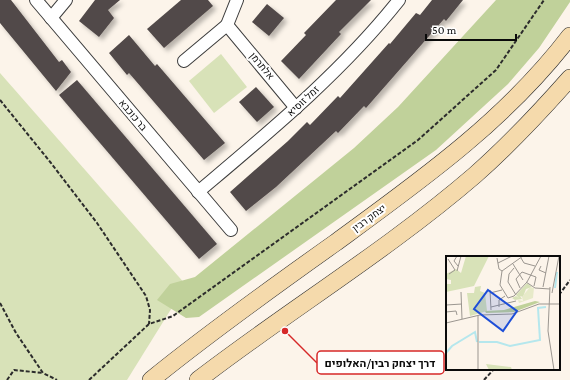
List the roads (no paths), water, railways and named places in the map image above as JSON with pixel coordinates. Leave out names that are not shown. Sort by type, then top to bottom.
[{"type":"main road","name":"יצחק רבין","points":[[151,380],[201,340],[384,207],[455,152],[494,119],[526,87],[570,36]]},
{"type":"main road","points":[[198,380],[380,248],[475,175],[525,127],[570,78]]},
{"type":"street","name":"בר כוכבא","points":[[36,0],[231,230]]},
{"type":"street","points":[[51,18],[66,0]]},
{"type":"street","points":[[184,61],[227,25],[237,0]]},
{"type":"street","name":"זמל זוסיא","points":[[198,192],[296,108],[329,77],[399,0]]},
{"type":"street","name":"אלתרמן","points":[[227,25],[296,108]]},
{"type":"place","name":"דרך יצחק רבין/האלופים","points":[[285,331]]}]
